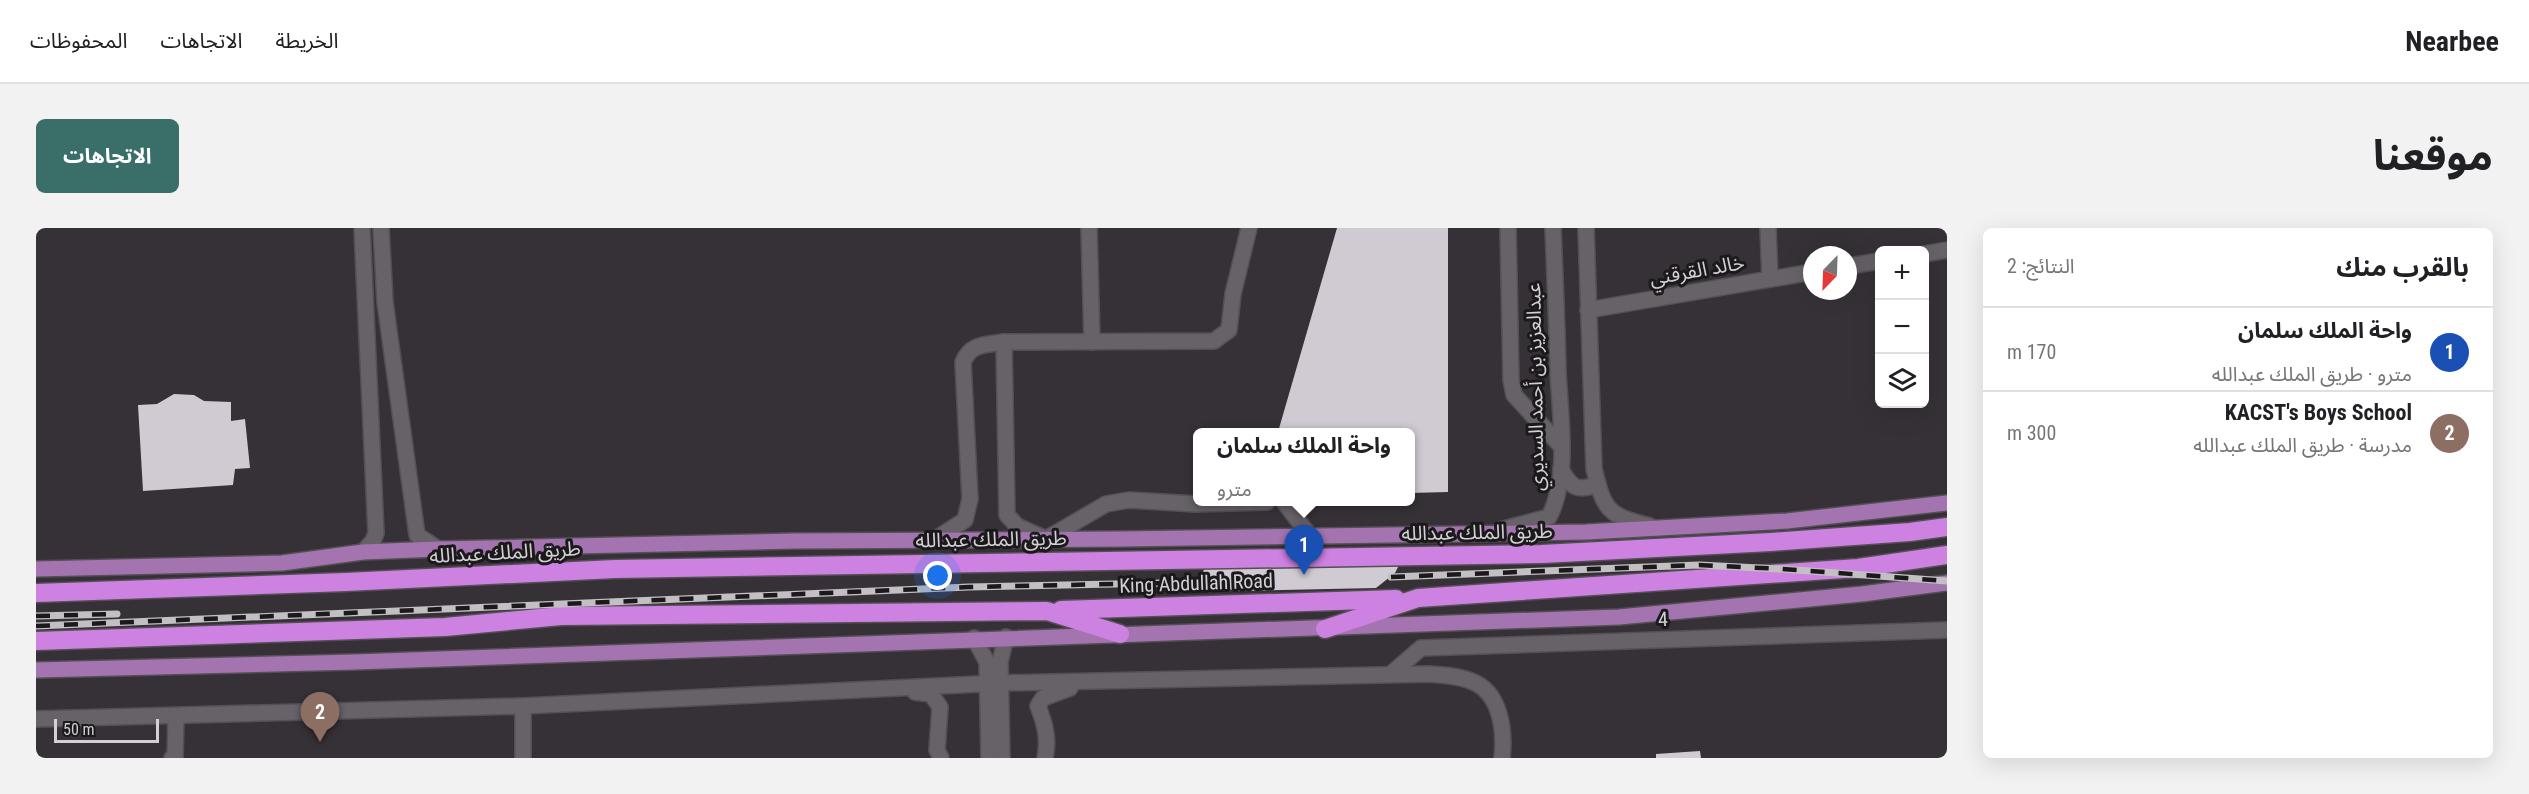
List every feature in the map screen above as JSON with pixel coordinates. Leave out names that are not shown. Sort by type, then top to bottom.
[{"type":"highway","name":"طريق الملك عبدالله","points":[[36,593],[346,582],[615,569],[1542,554],[1771,542],[1910,532],[1947,527]]},
{"type":"highway","points":[[1325,629],[1418,598],[1858,568],[1947,555]]},
{"type":"highway","name":"King Abdullah Road","points":[[1047,611],[1418,598]]},
{"type":"highway","points":[[36,641],[445,627],[561,616],[1047,611],[1120,634]]},
{"type":"main road","points":[[36,569],[282,563],[363,552],[438,549],[1489,533],[1659,528],[1787,521],[1947,502]]},
{"type":"main road","points":[[36,670],[355,662],[974,638],[1325,629],[1619,617],[1862,594],[1947,583]]},
{"type":"street","points":[[362,228],[376,533],[373,541],[363,552]]},
{"type":"street","points":[[381,228],[385,303],[417,535],[438,549]]},
{"type":"street","points":[[1089,228],[1092,342]]},
{"type":"street","points":[[934,540],[965,520],[970,499],[963,362],[967,353],[975,346],[1004,342],[1214,341],[1229,330],[1233,294],[1249,228]]},
{"type":"street","points":[[1508,228],[1511,380],[1514,394],[1561,446]]},
{"type":"street","name":"عبدالعزيز بن أحمد السديري","points":[[1489,533],[1549,517],[1557,502],[1561,446],[1553,228]]},
{"type":"street","points":[[1586,228],[1594,469],[1602,500],[1614,514],[1628,521],[1659,528]]},
{"type":"street","points":[[1768,228],[1770,279]]},
{"type":"street","points":[[1929,253],[1947,250]]},
{"type":"street","points":[[1857,265],[1875,262]]},
{"type":"street","name":"خالد القرقني","points":[[1588,310],[1803,274]]},
{"type":"street","points":[[1004,342],[1007,515],[1017,526],[1046,539],[1106,504],[1129,500],[1193,504]]},
{"type":"street","points":[[1561,469],[1568,482],[1575,487],[1584,489],[1598,484]]},
{"type":"street","points":[[1288,506],[1310,536]]},
{"type":"street","name":"4","points":[[1391,674],[1421,648],[1947,630]]},
{"type":"street","points":[[989,758],[993,684],[1006,637]]},
{"type":"street","points":[[974,638],[987,662],[993,684],[1002,758]]},
{"type":"street","points":[[36,719],[453,706],[523,706],[993,684],[1391,674],[1453,676],[1474,681],[1490,694],[1502,722],[1502,758]]},
{"type":"street","points":[[1045,758],[1048,746],[1045,723],[1038,706],[1043,698],[1094,681]]},
{"type":"street","points":[[885,689],[931,694],[940,707],[938,750],[940,758]]},
{"type":"street","points":[[523,706],[523,758]]},
{"type":"street","points":[[172,758],[175,758],[176,716]]},
{"type":"building","points":[[1337,228],[1448,228],[1448,492],[1415,493],[1415,428],[1279,428]]},
{"type":"building","points":[[174,394],[194,395],[204,401],[231,402],[231,421],[245,419],[250,468],[235,469],[233,485],[143,491],[138,405],[157,404]]},
{"type":"building","points":[[1399,565],[1395,573],[1376,588],[1235,591],[1217,585],[1203,572],[1206,566]]},
{"type":"building","points":[[1700,751],[1701,758],[1656,758],[1656,754]]},
{"type":"railway","points":[[1391,577],[1699,565],[1947,581]]},
{"type":"railway","points":[[36,626],[969,587],[1212,582]]},
{"type":"railway","points":[[36,616],[117,614]]},
{"type":"place","name":"واحة الملك سلمان","points":[[1304,575]]},
{"type":"place","name":"KACST's Boys School","points":[[320,742]]}]
